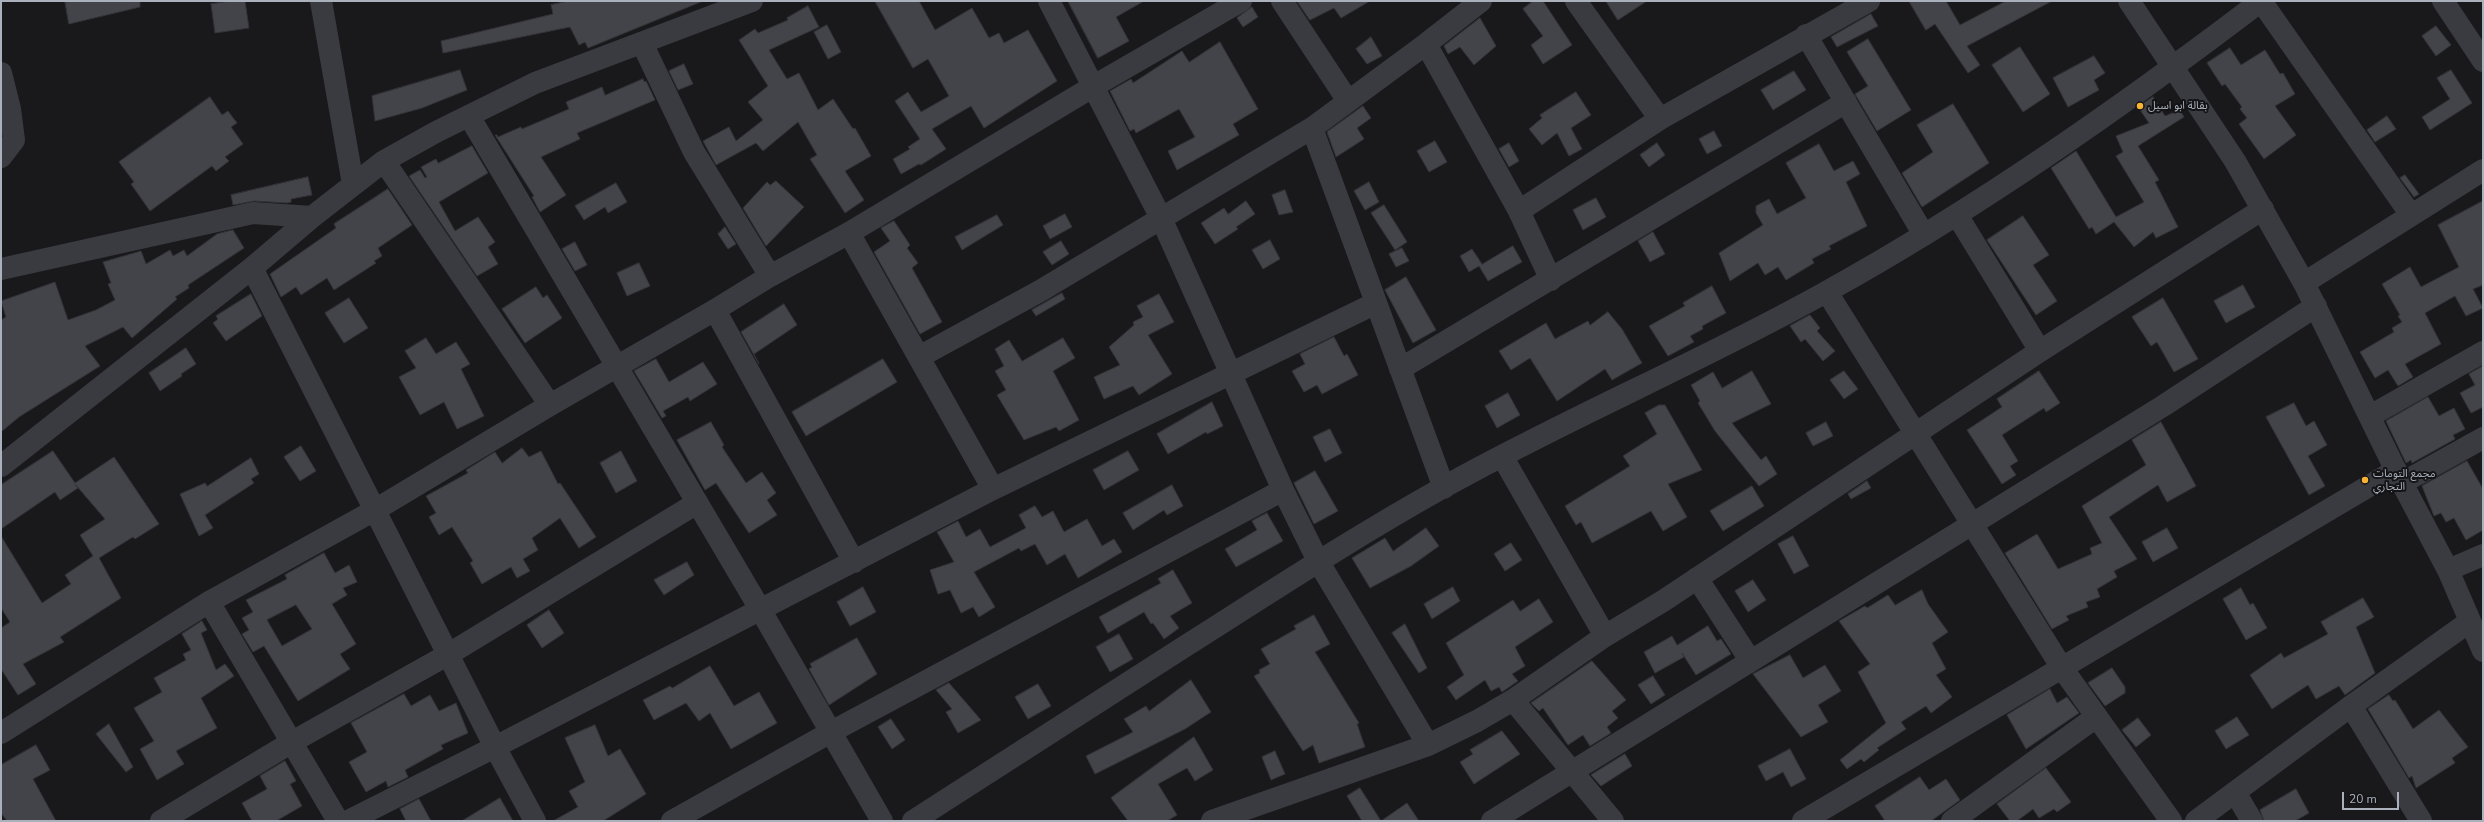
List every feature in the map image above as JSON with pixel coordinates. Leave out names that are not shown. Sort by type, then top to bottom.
[{"type":"street","points":[[321,1],[353,184]]},
{"type":"street","points":[[1,466],[252,268],[312,217],[384,161],[535,83],[752,1]]},
{"type":"street","points":[[1049,1],[1161,218],[1283,490],[1318,561],[1428,744]]},
{"type":"street","points":[[1,733],[209,602],[375,510],[550,405],[618,367],[770,276],[849,233],[1094,86],[1241,1]]},
{"type":"street","points":[[1282,1],[1348,101]]},
{"type":"street","points":[[918,357],[1040,291],[1312,128],[1426,44],[1481,1]]},
{"type":"street","points":[[1576,1],[1660,119]]},
{"type":"street","points":[[2129,1],[2235,161],[2304,283],[2399,476],[2448,570],[2469,622],[2483,651]]},
{"type":"street","points":[[913,821],[1318,561],[1502,456],[1827,292],[1957,215],[2172,68],[2261,1],[2411,215]]},
{"type":"street","points":[[2443,1],[2483,61]]},
{"type":"street","points":[[1520,211],[1660,119],[1860,3]]},
{"type":"street","points":[[1806,35],[1924,235]]},
{"type":"street","points":[[642,43],[694,152],[770,276]]},
{"type":"street","points":[[1426,44],[1520,211],[1551,280]]},
{"type":"street","points":[[1,73],[10,109],[14,140],[1,157]]},
{"type":"street","points":[[1400,369],[1846,102]]},
{"type":"street","points":[[469,116],[760,609],[882,821]]},
{"type":"street","points":[[1312,128],[1444,488]]},
{"type":"street","points":[[384,161],[550,405]]},
{"type":"street","points":[[2304,283],[2483,170]]},
{"type":"street","points":[[1212,821],[1428,744],[1513,700],[1605,636],[1697,578],[2040,351],[2263,210]]},
{"type":"street","points":[[1,269],[253,213],[312,217]]},
{"type":"street","points":[[1957,215],[2040,351]]},
{"type":"street","points":[[849,233],[993,489]]},
{"type":"street","points":[[252,268],[495,747],[535,821]]},
{"type":"street","points":[[1827,292],[1970,525],[2062,668],[2096,718],[2171,821]]},
{"type":"street","points":[[348,821],[495,747],[993,489],[1376,303]]},
{"type":"street","points":[[1492,821],[1572,770],[2163,406],[2316,306]]},
{"type":"street","points":[[715,310],[854,562]]},
{"type":"street","points":[[2370,416],[2483,352]]},
{"type":"street","points":[[1803,821],[2062,668],[2399,476],[2483,438]]},
{"type":"street","points":[[1502,456],[1605,636]]},
{"type":"street","points":[[672,821],[831,732],[1283,490]]},
{"type":"street","points":[[161,821],[292,742],[449,654],[697,503]]},
{"type":"street","points":[[2448,570],[2483,555]]},
{"type":"street","points":[[1697,578],[1750,660]]},
{"type":"street","points":[[209,602],[338,821]]},
{"type":"street","points":[[2196,821],[2351,706],[2469,622]]},
{"type":"street","points":[[1513,700],[1613,821]]},
{"type":"street","points":[[2351,706],[2421,821]]},
{"type":"street","points":[[1952,821],[2096,718]]},
{"type":"street","points":[[2235,792],[2252,821]]},
{"type":"building","points":[[65,1],[140,1],[140,7],[69,24]]},
{"type":"building","points":[[231,1],[245,1],[249,28],[215,33],[211,4]]},
{"type":"building","points":[[568,1],[703,1],[588,48],[585,42],[579,45],[570,27],[443,53],[441,41],[553,14],[551,5]]},
{"type":"building","points":[[875,1],[919,1],[935,30],[972,8],[989,38],[999,33],[1004,43],[1028,30],[1057,81],[984,128],[971,106],[932,129],[946,149],[921,165],[919,164],[901,174],[893,159],[910,149],[908,147],[920,139],[895,101],[908,92],[921,112],[949,96],[928,59],[913,68]]},
{"type":"building","points":[[1068,1],[1144,1],[1116,17],[1129,41],[1098,58]]},
{"type":"building","points":[[1297,1],[1370,1],[1341,18],[1334,8],[1310,20]]},
{"type":"building","points":[[1533,1],[1543,1],[1572,45],[1543,64],[1531,45],[1543,36],[1523,9]]},
{"type":"building","points":[[1606,1],[1647,1],[1618,20]]},
{"type":"building","points":[[1909,1],[1946,1],[1960,25],[2006,1],[2052,1],[1967,46],[1980,65],[1968,73],[1935,24],[1926,30]]},
{"type":"building","points":[[808,6],[819,27],[769,50],[787,79],[799,73],[818,110],[833,99],[853,129],[855,128],[871,156],[845,171],[864,200],[845,213],[810,159],[817,155],[798,122],[763,151],[756,143],[716,165],[703,141],[729,127],[736,141],[763,120],[748,102],[768,86],[739,40],[755,29],[758,33],[788,20],[787,18]]},
{"type":"building","points":[[1252,7],[1258,17],[1243,27],[1237,18]]},
{"type":"building","points":[[1871,14],[1878,26],[1837,47],[1831,37]]},
{"type":"building","points":[[1480,18],[1496,46],[1474,65],[1460,47],[1448,54],[1444,46]]},
{"type":"building","points":[[827,25],[841,52],[828,59],[814,32]]},
{"type":"building","points":[[2436,26],[2451,45],[2436,56],[2422,36]]},
{"type":"building","points":[[1371,37],[1382,56],[1367,64],[1356,49]]},
{"type":"building","points":[[1868,39],[1911,110],[1877,131],[1855,94],[1868,86],[1847,52]]},
{"type":"building","points":[[1220,42],[1258,109],[1233,124],[1239,135],[1177,170],[1168,151],[1195,137],[1179,109],[1136,133],[1134,129],[1130,131],[1110,91],[1131,79],[1133,83],[1182,51],[1189,62]]},
{"type":"building","points":[[2020,47],[2050,94],[2023,112],[1992,65]]},
{"type":"building","points":[[2230,48],[2241,65],[2265,50],[2280,74],[2283,73],[2295,94],[2275,106],[2296,135],[2264,159],[2239,124],[2247,118],[2240,109],[2242,107],[2225,84],[2222,86],[2207,63]]},
{"type":"building","points":[[2094,56],[2105,73],[2094,80],[2099,90],[2068,107],[2053,78]]},
{"type":"building","points":[[684,64],[693,84],[678,90],[669,71]]},
{"type":"building","points":[[460,70],[467,90],[422,108],[375,121],[372,96]]},
{"type":"building","points":[[2451,70],[2472,103],[2430,130],[2422,117],[2450,99],[2437,78]]},
{"type":"building","points":[[1794,71],[1806,90],[1773,110],[1761,90]]},
{"type":"building","points":[[643,79],[644,82],[646,81],[655,100],[577,133],[580,139],[541,157],[566,195],[540,212],[532,197],[534,196],[495,135],[498,137],[521,127],[522,129],[569,109],[566,102],[602,87],[605,95]]},
{"type":"building","points":[[1576,92],[1591,115],[1571,128],[1582,149],[1569,156],[1557,133],[1542,145],[1529,129],[1542,118],[1540,115]]},
{"type":"building","points":[[210,97],[222,115],[228,111],[237,123],[231,127],[243,144],[225,157],[229,161],[216,171],[212,166],[150,211],[131,184],[134,182],[119,162]]},
{"type":"building","points":[[2153,97],[2165,116],[2180,110],[2184,117],[2138,146],[2159,180],[2155,182],[2178,227],[2156,238],[2153,232],[2134,247],[2114,222],[2096,234],[2092,227],[2089,229],[2051,168],[2076,151],[2116,217],[2144,202],[2116,156],[2123,152],[2116,136],[2149,123],[2138,107]]},
{"type":"building","points":[[1953,104],[1989,163],[1922,207],[1902,173],[1933,152],[1917,125]]},
{"type":"building","points":[[1363,106],[1371,118],[1357,128],[1364,139],[1336,157],[1327,132]]},
{"type":"building","points":[[2387,116],[2396,129],[2375,142],[2367,130]]},
{"type":"building","points":[[1714,131],[1722,146],[1707,154],[1699,139]]},
{"type":"building","points":[[1435,141],[1447,162],[1429,172],[1417,151]]},
{"type":"building","points":[[1509,143],[1519,161],[1509,167],[1499,149]]},
{"type":"building","points":[[1657,143],[1665,155],[1649,167],[1640,155]]},
{"type":"building","points":[[1819,144],[1834,171],[1853,161],[1860,174],[1846,182],[1867,226],[1829,246],[1831,249],[1812,259],[1814,263],[1786,280],[1778,267],[1765,275],[1758,263],[1730,281],[1719,253],[1763,225],[1756,213],[1756,206],[1769,199],[1777,214],[1806,198],[1786,163]]},
{"type":"building","points":[[472,146],[488,173],[439,202],[455,231],[478,217],[495,242],[488,247],[498,264],[477,276],[409,176],[420,170],[425,178],[427,177],[421,167],[436,159],[438,163]]},
{"type":"building","points":[[2405,175],[2419,194],[2414,197],[2400,178]]},
{"type":"building","points":[[308,177],[312,195],[291,199],[291,202],[287,203],[254,201],[233,205],[231,195]]},
{"type":"building","points":[[776,181],[804,207],[766,246],[743,208],[767,182],[770,185]]},
{"type":"building","points":[[1369,182],[1379,202],[1365,210],[1354,191]]},
{"type":"building","points":[[616,183],[627,202],[608,213],[605,207],[584,220],[575,206]]},
{"type":"building","points":[[388,189],[412,225],[378,248],[382,256],[374,261],[376,263],[334,290],[327,278],[301,295],[296,287],[281,297],[270,274],[336,228],[334,224]]},
{"type":"building","points":[[1285,190],[1293,212],[1279,215],[1272,195]]},
{"type":"building","points":[[1596,198],[1606,217],[1583,230],[1573,210]]},
{"type":"building","points":[[1246,201],[1255,214],[1236,227],[1238,229],[1215,244],[1201,223],[1224,208],[1228,214]]},
{"type":"building","points":[[2483,201],[2483,285],[2473,289],[2483,308],[2466,316],[2455,296],[2425,313],[2441,344],[2405,364],[2413,377],[2398,386],[2388,370],[2375,378],[2360,352],[2394,332],[2392,328],[2402,322],[2398,316],[2400,315],[2382,284],[2410,267],[2421,287],[2459,267],[2438,225]]},
{"type":"building","points":[[1384,205],[1407,242],[1395,250],[1371,213]]},
{"type":"building","points":[[1065,214],[1072,227],[1050,239],[1043,226]]},
{"type":"building","points":[[997,215],[1003,225],[962,250],[955,237]]},
{"type":"building","points":[[2023,216],[2049,255],[2033,265],[2057,301],[2036,315],[1987,240]]},
{"type":"building","points":[[894,221],[910,245],[907,248],[918,263],[912,268],[942,322],[920,334],[874,252],[890,241],[881,228]]},
{"type":"building","points":[[725,227],[736,244],[728,249],[718,234]]},
{"type":"building","points":[[233,230],[244,248],[188,285],[189,288],[175,297],[177,299],[132,338],[123,327],[85,346],[100,366],[19,417],[1,432],[1,320],[6,317],[1,301],[55,282],[68,320],[96,310],[115,300],[108,284],[111,283],[103,262],[141,251],[146,264],[170,250],[173,256],[184,250],[187,256],[217,234]]},
{"type":"building","points":[[1653,232],[1665,254],[1650,262],[1638,241]]},
{"type":"building","points":[[1270,240],[1280,259],[1263,269],[1252,250]]},
{"type":"building","points":[[1061,241],[1069,254],[1052,265],[1043,252]]},
{"type":"building","points":[[575,242],[587,265],[575,271],[562,249]]},
{"type":"building","points":[[1513,246],[1522,262],[1488,281],[1479,266],[1469,272],[1460,256],[1472,249],[1482,264]]},
{"type":"building","points":[[1402,248],[1409,261],[1396,267],[1389,254]]},
{"type":"building","points":[[639,263],[650,286],[627,296],[617,273]]},
{"type":"building","points":[[1406,277],[1436,330],[1413,343],[1385,290]]},
{"type":"building","points":[[2243,285],[2255,307],[2226,323],[2214,301]]},
{"type":"building","points":[[1712,286],[1726,313],[1702,326],[1703,329],[1690,336],[1694,342],[1668,356],[1649,326],[1685,306],[1683,303]]},
{"type":"building","points":[[536,287],[543,298],[547,295],[562,318],[525,343],[502,309]]},
{"type":"building","points":[[1062,293],[1065,299],[1036,316],[1032,310]]},
{"type":"building","points":[[251,294],[262,316],[226,341],[213,323],[218,319],[216,316]]},
{"type":"building","points":[[1159,294],[1174,322],[1148,335],[1172,374],[1139,395],[1133,386],[1104,399],[1094,377],[1120,365],[1109,347],[1134,325],[1133,322],[1143,317],[1137,306]]},
{"type":"building","points":[[349,298],[368,328],[344,343],[325,313]]},
{"type":"building","points":[[2163,298],[2198,359],[2174,372],[2157,342],[2151,346],[2132,317]]},
{"type":"building","points":[[784,304],[797,325],[754,354],[759,364],[741,332]]},
{"type":"building","points":[[1608,312],[1622,329],[1642,363],[1612,380],[1605,369],[1557,401],[1530,358],[1511,370],[1499,351],[1546,323],[1555,339],[1588,321],[1590,325]]},
{"type":"building","points":[[1810,315],[1820,328],[1817,331],[1835,351],[1823,361],[1805,339],[1801,342],[1790,326]]},
{"type":"building","points":[[1334,337],[1344,356],[1347,354],[1358,375],[1322,394],[1317,385],[1304,392],[1292,371],[1305,364],[1300,354]]},
{"type":"building","points":[[426,338],[436,354],[456,342],[470,364],[461,369],[484,416],[457,429],[444,402],[420,415],[399,377],[416,368],[405,351]]},
{"type":"building","points":[[1063,338],[1075,358],[1053,371],[1079,420],[1059,431],[1056,427],[1024,440],[997,395],[1006,390],[995,371],[1004,366],[995,349],[1009,340],[1022,361]]},
{"type":"building","points":[[186,348],[196,364],[181,374],[182,376],[160,391],[149,373]]},
{"type":"building","points":[[656,359],[669,382],[703,362],[717,384],[690,401],[688,397],[663,411],[666,416],[662,418],[634,371]]},
{"type":"building","points":[[883,359],[897,382],[806,436],[792,412]]},
{"type":"building","points":[[2483,366],[2483,407],[2471,413],[2460,393],[2475,385],[2469,374]]},
{"type":"building","points":[[1752,371],[1771,404],[1732,423],[1761,460],[1766,456],[1777,474],[1759,486],[1715,431],[1698,403],[1700,401],[1691,385],[1713,372],[1722,388]]},
{"type":"building","points":[[1844,371],[1858,389],[1844,399],[1830,380]]},
{"type":"building","points":[[2039,371],[2060,403],[2046,412],[2044,408],[2002,435],[2018,461],[2010,466],[2016,475],[2002,484],[1967,430],[2002,407],[1997,399]]},
{"type":"building","points":[[1508,393],[1520,415],[1497,428],[1485,406]]},
{"type":"building","points":[[2428,397],[2439,416],[2454,408],[2465,429],[2453,435],[2455,439],[2412,463],[2411,460],[2406,463],[2386,421]]},
{"type":"building","points":[[1212,402],[1223,426],[1207,434],[1206,432],[1168,454],[1157,434]]},
{"type":"building","points":[[2294,403],[2306,426],[2314,421],[2327,445],[2308,456],[2325,486],[2309,495],[2266,417]]},
{"type":"building","points":[[1659,405],[1665,405],[1702,470],[1668,484],[1687,517],[1663,531],[1651,511],[1592,543],[1581,522],[1576,525],[1565,506],[1630,466],[1623,456],[1657,434],[1645,413]]},
{"type":"building","points":[[711,422],[724,445],[722,447],[746,483],[762,472],[776,493],[767,500],[777,515],[749,533],[716,483],[705,490],[677,440]]},
{"type":"building","points":[[1826,422],[1833,436],[1813,446],[1806,433]]},
{"type":"building","points":[[2161,422],[2196,486],[2167,502],[2158,485],[2109,517],[2137,559],[2114,571],[2117,577],[2097,589],[2100,597],[2086,602],[2088,607],[2066,616],[2069,620],[2052,629],[2005,553],[2037,534],[2058,569],[2092,554],[2090,548],[2102,543],[2082,506],[2146,465],[2132,440]]},
{"type":"building","points":[[1330,429],[1342,453],[1325,462],[1313,437]]},
{"type":"building","points":[[301,446],[316,471],[300,481],[284,457]]},
{"type":"building","points":[[522,448],[529,457],[541,451],[558,484],[560,483],[596,537],[579,548],[560,518],[532,538],[538,550],[523,559],[530,571],[517,578],[511,567],[482,584],[470,563],[473,561],[452,527],[439,535],[429,517],[436,513],[426,496],[468,473],[466,470],[495,452],[502,463]]},
{"type":"building","points":[[53,451],[75,483],[114,457],[159,524],[135,539],[133,537],[99,558],[121,598],[60,637],[64,642],[23,664],[36,684],[18,695],[1,669],[1,628],[10,622],[1,608],[1,536],[42,603],[71,584],[65,575],[93,556],[80,535],[105,519],[75,484],[78,488],[60,500],[55,492],[1,529],[1,485]]},
{"type":"building","points":[[621,451],[637,481],[616,493],[600,463]]},
{"type":"building","points":[[1128,451],[1139,470],[1104,490],[1093,470]]},
{"type":"building","points":[[251,458],[259,474],[251,479],[254,483],[205,515],[213,528],[199,536],[180,494],[205,483],[207,486]]},
{"type":"building","points":[[2467,461],[2483,489],[2483,530],[2466,540],[2454,518],[2446,522],[2441,513],[2434,516],[2422,486]]},
{"type":"building","points":[[1315,471],[1338,511],[1314,524],[1294,483]]},
{"type":"building","points":[[1867,481],[1871,488],[1851,499],[1848,494]]},
{"type":"building","points":[[1172,485],[1183,506],[1167,515],[1164,510],[1133,530],[1123,513]]},
{"type":"building","points":[[1752,486],[1764,506],[1723,531],[1710,511]]},
{"type":"building","points":[[1035,506],[1042,517],[1053,511],[1064,532],[1087,519],[1102,546],[1114,539],[1122,552],[1078,578],[1065,554],[1047,565],[1035,544],[1021,551],[1019,548],[974,572],[995,607],[979,617],[973,607],[961,613],[950,590],[938,594],[930,570],[954,562],[937,532],[958,521],[966,537],[980,529],[990,547],[1026,528],[1019,515]]},
{"type":"building","points":[[1267,513],[1283,541],[1236,567],[1225,549],[1257,530],[1252,521]]},
{"type":"building","points":[[1426,528],[1439,546],[1411,566],[1370,588],[1352,558],[1385,538],[1393,551]]},
{"type":"building","points":[[2167,528],[2178,548],[2153,562],[2142,542]]},
{"type":"building","points":[[1793,536],[1809,566],[1794,574],[1778,544]]},
{"type":"building","points":[[1511,543],[1522,560],[1505,571],[1494,554]]},
{"type":"building","points":[[324,553],[335,573],[349,565],[357,582],[343,588],[347,595],[332,604],[356,644],[340,654],[350,669],[298,701],[264,646],[253,652],[242,634],[249,630],[242,618],[253,612],[246,600],[287,579],[285,575]],"holes":[[[296,605],[312,629],[282,646],[267,620]]]},
{"type":"building","points":[[687,562],[694,575],[664,595],[654,580]]},
{"type":"building","points":[[1173,570],[1192,603],[1170,616],[1179,628],[1164,639],[1153,623],[1151,624],[1144,612],[1108,633],[1099,617],[1161,583],[1158,579]]},
{"type":"building","points":[[1753,580],[1766,600],[1748,612],[1735,591]]},
{"type":"building","points":[[863,587],[876,612],[850,626],[837,602]]},
{"type":"building","points":[[1453,587],[1460,601],[1432,619],[1424,604]]},
{"type":"building","points":[[2241,588],[2250,605],[2253,603],[2267,628],[2246,640],[2223,599]]},
{"type":"building","points":[[1922,590],[1928,604],[1948,632],[1932,643],[1946,669],[1936,675],[1952,697],[1931,713],[1926,706],[1901,722],[1906,729],[1877,748],[1879,750],[1864,762],[1861,759],[1847,769],[1840,760],[1886,723],[1858,672],[1870,664],[1839,621],[1865,606],[1867,608],[1888,595],[1895,605]]},
{"type":"building","points":[[2363,598],[2374,617],[2356,627],[2375,673],[2345,695],[2339,686],[2316,699],[2308,685],[2272,709],[2250,675],[2281,653],[2284,658],[2328,634],[2321,622]]},
{"type":"building","points":[[1539,599],[1553,622],[1515,647],[1525,666],[1512,674],[1518,681],[1502,692],[1499,687],[1491,691],[1485,680],[1456,700],[1447,687],[1464,675],[1446,643],[1513,600],[1520,611]]},
{"type":"building","points":[[549,610],[564,633],[542,648],[527,625]]},
{"type":"building","points":[[1314,615],[1330,644],[1315,652],[1359,723],[1357,724],[1365,747],[1319,763],[1313,745],[1303,751],[1254,676],[1260,673],[1259,670],[1270,664],[1261,649],[1296,629],[1294,626]]},
{"type":"building","points":[[202,621],[207,630],[201,633],[216,670],[225,664],[234,676],[201,698],[217,728],[176,751],[184,764],[157,780],[140,749],[154,741],[134,708],[162,692],[154,678],[186,660],[183,654],[191,650],[182,634]]},
{"type":"building","points":[[1405,624],[1427,668],[1419,673],[1392,633]]},
{"type":"building","points":[[1708,626],[1717,641],[1721,639],[1731,654],[1696,675],[1682,653],[1684,657],[1655,673],[1644,652],[1672,636],[1677,645]]},
{"type":"building","points":[[1119,634],[1133,659],[1110,672],[1096,647]]},
{"type":"building","points":[[857,638],[877,674],[829,705],[809,669],[812,667],[810,664]]},
{"type":"building","points":[[1790,655],[1803,678],[1825,665],[1841,691],[1818,705],[1828,722],[1801,737],[1753,674]]},
{"type":"building","points":[[1592,661],[1626,700],[1612,711],[1618,718],[1607,727],[1611,733],[1590,746],[1583,735],[1568,745],[1543,708],[1539,711],[1531,703]]},
{"type":"building","points":[[710,666],[734,706],[759,692],[777,723],[731,749],[710,713],[699,721],[686,703],[654,720],[643,700],[670,686],[672,688]]},
{"type":"building","points":[[2112,668],[2125,687],[2125,693],[2105,706],[2088,683]]},
{"type":"building","points":[[1653,676],[1665,695],[1651,704],[1638,685]]},
{"type":"building","points":[[1191,680],[1211,712],[1185,729],[1095,774],[1086,756],[1133,732],[1124,719],[1146,706],[1149,711]]},
{"type":"building","points":[[949,683],[981,720],[958,733],[946,712],[952,709],[936,690]]},
{"type":"building","points":[[1038,684],[1051,706],[1028,719],[1015,697]]},
{"type":"building","points":[[2050,689],[2057,703],[2067,697],[2079,713],[2026,749],[2007,715]]},
{"type":"building","points":[[404,694],[411,706],[430,695],[439,711],[456,703],[468,733],[441,745],[443,749],[405,770],[408,777],[388,787],[386,781],[366,792],[349,762],[367,752],[351,723]]},
{"type":"building","points":[[2389,695],[2393,701],[2395,700],[2413,729],[2439,710],[2468,747],[2452,758],[2455,763],[2416,788],[2412,776],[2409,778],[2368,709]]},
{"type":"building","points":[[2237,717],[2249,735],[2226,749],[2215,731]]},
{"type":"building","points":[[2138,718],[2151,735],[2136,747],[2122,730]]},
{"type":"building","points":[[891,719],[905,740],[892,749],[878,727]]},
{"type":"building","points":[[109,724],[133,767],[126,772],[96,734]]},
{"type":"building","points":[[595,725],[608,756],[620,749],[646,794],[603,821],[553,821],[578,807],[569,791],[585,782],[565,738]]},
{"type":"building","points":[[1502,731],[1520,754],[1474,784],[1460,762],[1473,754],[1470,750]]},
{"type":"building","points":[[1194,737],[1213,770],[1195,781],[1187,768],[1158,784],[1177,815],[1167,821],[1128,821],[1111,798]]},
{"type":"building","points":[[36,745],[50,770],[33,779],[56,821],[7,821],[1,813],[1,765]]},
{"type":"building","points":[[1790,749],[1806,779],[1791,787],[1783,772],[1766,781],[1758,766]]},
{"type":"building","points":[[1275,751],[1285,774],[1271,780],[1262,757]]},
{"type":"building","points":[[1625,754],[1632,766],[1601,786],[1591,775]]},
{"type":"building","points":[[285,761],[296,781],[290,784],[302,806],[276,821],[252,821],[242,803],[267,789],[260,776]]},
{"type":"building","points":[[2046,768],[2071,802],[2057,812],[2054,809],[2039,818],[2033,809],[2017,821],[2010,821],[1997,804]]},
{"type":"building","points":[[1920,777],[1929,790],[1946,779],[1960,800],[1931,821],[1885,821],[1875,806]]},
{"type":"building","points":[[1360,788],[1381,821],[1362,821],[1347,796]]},
{"type":"building","points":[[2296,789],[2309,813],[2295,821],[2264,821],[2260,810]]},
{"type":"building","points":[[500,798],[513,821],[462,821]]},
{"type":"building","points":[[419,799],[431,821],[406,821],[400,809]]},
{"type":"building","points":[[1407,803],[1419,821],[1381,821]]},
{"type":"place","name":"بقالة ابو اسيل","points":[[2140,106]]},
{"type":"place","name":"مجمع التومات التجاري","points":[[2365,480]]}]
